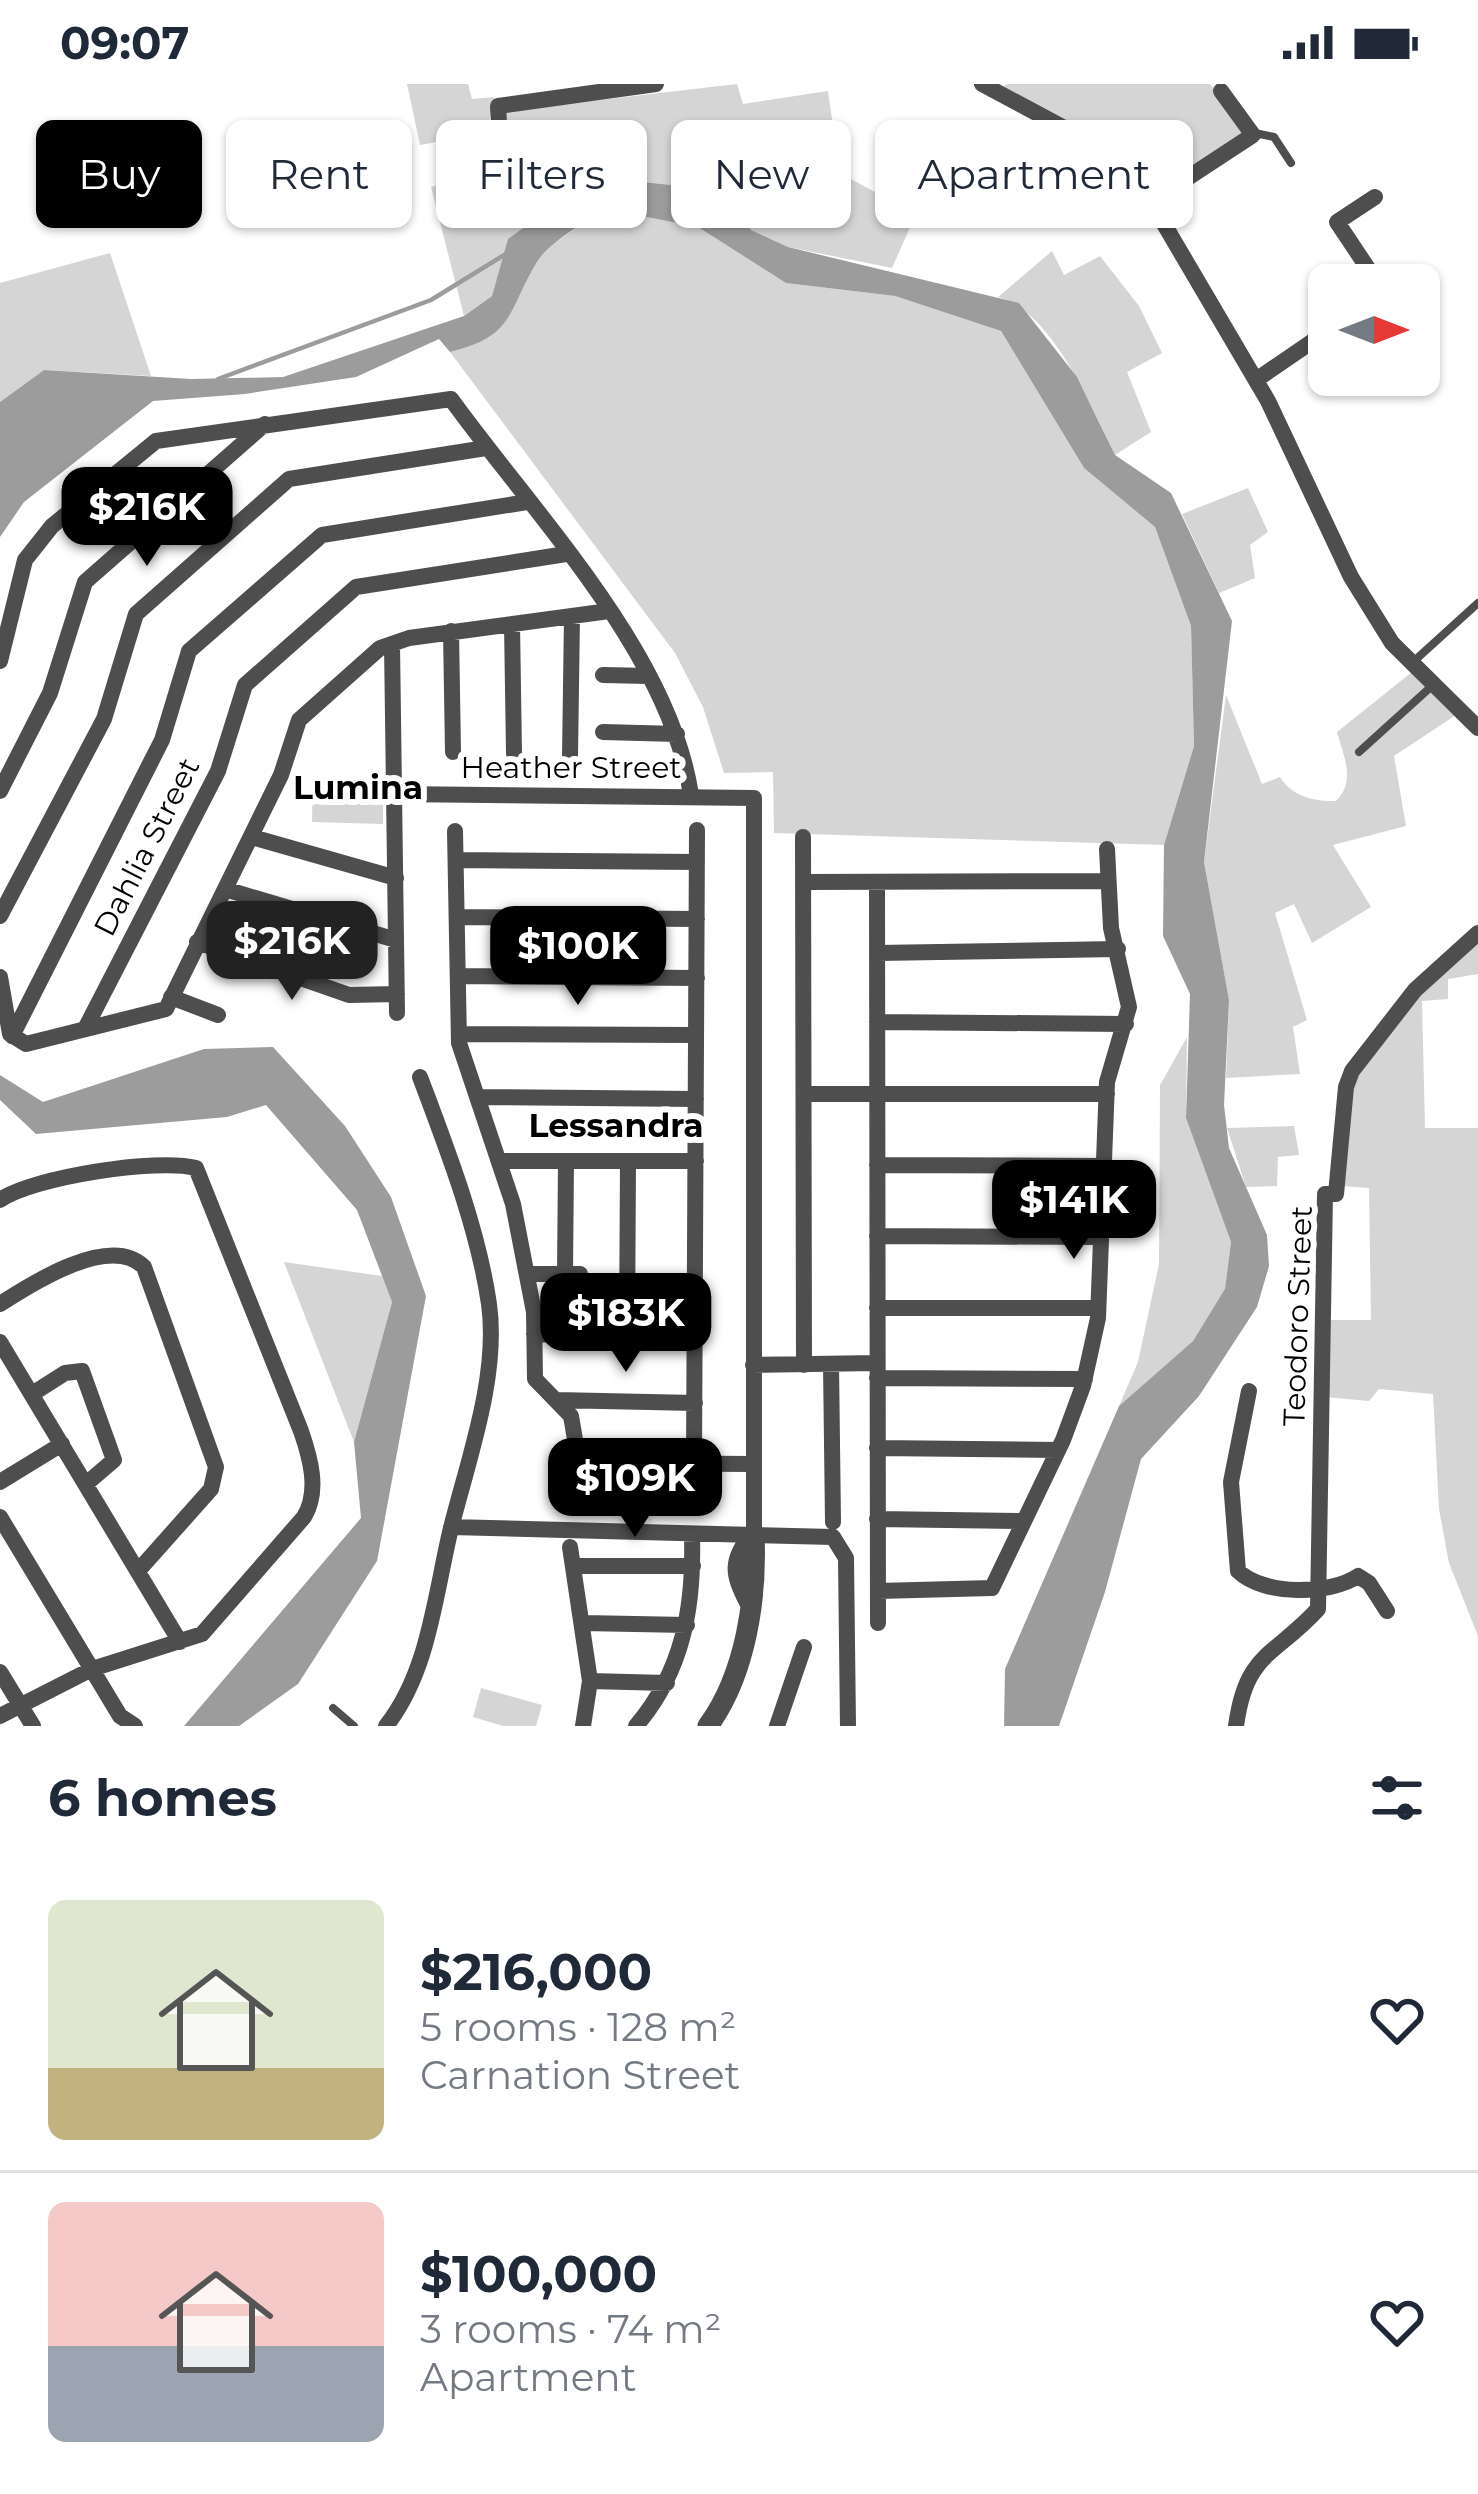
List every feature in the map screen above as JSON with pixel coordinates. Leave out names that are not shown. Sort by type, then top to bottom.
[{"type":"street","points":[[499,120],[498,106],[656,84]]},
{"type":"street","points":[[982,84],[1049,120]]},
{"type":"street","points":[[1193,174],[1253,133],[1221,91]]},
{"type":"street","points":[[1365,264],[1337,221],[1375,197]]},
{"type":"street","points":[[1166,228],[1256,380],[1351,577],[1392,643],[1478,728]]},
{"type":"street","points":[[1256,380],[1308,344]]},
{"type":"street","points":[[0,661],[25,560],[52,526],[156,441],[451,399],[609,611],[650,676],[677,734],[692,795]]},
{"type":"street","points":[[0,791],[50,693],[85,582],[266,424]]},
{"type":"street","points":[[0,916],[104,719],[136,614],[289,479],[487,448]]},
{"type":"street","points":[[12,1036],[162,740],[189,651],[322,535],[527,502]]},
{"type":"street","name":"Dahlia Street","points":[[85,1029],[218,771],[244,685],[356,587],[566,554]]},
{"type":"street","points":[[168,1003],[252,837],[299,720],[380,648],[452,631],[609,611]]},
{"type":"street","points":[[569,757],[572,616]]},
{"type":"street","points":[[512,624],[514,754]]},
{"type":"street","points":[[452,631],[453,752]]},
{"type":"street","points":[[197,942],[349,995],[397,1004],[392,644]]},
{"type":"street","points":[[602,675],[650,676]]},
{"type":"street","points":[[603,732],[677,734]]},
{"type":"street","name":"Heather Street","points":[[394,794],[747,795],[755,804],[753,1365]]},
{"type":"street","points":[[694,1464],[698,830]]},
{"type":"street","points":[[455,831],[459,1034],[499,1161],[526,1274],[535,1379],[571,1416],[579,1463],[754,1464]]},
{"type":"street","points":[[252,837],[396,878]]},
{"type":"street","points":[[803,837],[804,1365]]},
{"type":"street","points":[[878,1591],[992,1588],[1058,1450],[1084,1379],[1098,1308],[1107,1094],[1129,1007],[1107,881],[1107,849]]},
{"type":"street","points":[[456,860],[697,862]]},
{"type":"street","points":[[805,882],[1107,881]]},
{"type":"street","points":[[877,882],[878,1623]]},
{"type":"street","points":[[225,890],[396,940]]},
{"type":"street","points":[[457,917],[697,919]]},
{"type":"street","name":"Teodoro Street","points":[[1318,1589],[1325,1194],[1336,1194],[1346,1087],[1352,1071],[1415,990],[1478,933]]},
{"type":"street","points":[[877,953],[1118,949]]},
{"type":"street","points":[[458,976],[697,978]]},
{"type":"street","points":[[0,977],[12,1036],[26,1044],[168,1003],[218,1015]]},
{"type":"street","points":[[877,1022],[1126,1024]]},
{"type":"street","points":[[459,1034],[696,1034]]},
{"type":"street","points":[[386,1726],[410,1687],[482,1409],[489,1306],[420,1077]]},
{"type":"street","points":[[805,1094],[1107,1094]]},
{"type":"street","points":[[478,1097],[696,1099]]},
{"type":"street","points":[[499,1161],[695,1161]]},
{"type":"street","points":[[526,1274],[572,1274],[566,1161]]},
{"type":"street","points":[[534,1334],[635,1338],[628,1161]]},
{"type":"street","points":[[0,1199],[19,1186],[52,1178],[185,1165],[196,1168],[310,1458],[312,1498],[304,1517],[202,1634],[92,1669],[0,1716]]},
{"type":"street","points":[[877,1165],[1104,1166]]},
{"type":"street","points":[[877,1235],[1101,1237]]},
{"type":"street","points":[[0,1304],[60,1265],[129,1258],[144,1267],[216,1466],[211,1489],[138,1571]]},
{"type":"street","points":[[878,1308],[1098,1308]]},
{"type":"street","points":[[0,1342],[180,1642]]},
{"type":"street","points":[[831,1364],[832,1522]]},
{"type":"street","points":[[708,1726],[730,1687],[750,1604],[753,1365],[831,1364],[878,1371],[1084,1379]]},
{"type":"street","points":[[32,1394],[64,1373],[82,1371],[114,1460],[86,1484]]},
{"type":"street","points":[[1249,1391],[1231,1482],[1238,1571],[1262,1585],[1318,1589],[1339,1589],[1358,1576],[1370,1583],[1387,1612]]},
{"type":"street","points":[[556,1400],[695,1403]]},
{"type":"street","points":[[0,1482],[62,1444]]},
{"type":"street","points":[[878,1448],[1058,1450]]},
{"type":"street","points":[[0,1516],[120,1716],[135,1726]]},
{"type":"street","points":[[878,1519],[1023,1521]]},
{"type":"street","points":[[451,1527],[824,1534],[844,1549],[848,1726]]},
{"type":"street","points":[[636,1726],[667,1682],[687,1625],[692,1537]]},
{"type":"street","points":[[570,1547],[590,1682],[583,1726]]},
{"type":"street","points":[[576,1566],[693,1566]]},
{"type":"street","points":[[1236,1726],[1248,1674],[1268,1649],[1315,1614],[1318,1589]]},
{"type":"street","points":[[584,1623],[687,1625]]},
{"type":"street","points":[[777,1726],[804,1647]]},
{"type":"street","points":[[0,1672],[33,1726]]},
{"type":"street","points":[[590,1682],[667,1682]]},
{"type":"lane","points":[[1253,133],[1267,132],[1292,164]]},
{"type":"lane","points":[[1412,663],[1478,603]]},
{"type":"lane","points":[[1360,752],[1434,684]]},
{"type":"lane","points":[[333,1708],[354,1726]]},
{"type":"shaded area","points":[[407,84],[468,84],[472,99],[494,97],[489,120],[436,120],[436,142],[420,145]]},
{"type":"shaded area","points":[[737,84],[743,104],[828,91],[832,120],[671,120],[671,185],[647,182],[647,120],[505,120],[505,111]]},
{"type":"shaded area","points":[[1210,84],[1249,134],[1193,166],[1193,120],[1063,120],[1003,87]]},
{"type":"shaded area","points":[[851,179],[875,192],[875,228],[910,228],[892,268],[788,247],[751,230],[851,228]]},
{"type":"shaded area","points":[[647,182],[671,185],[671,222],[647,217]]},
{"type":"shaded area","points":[[647,217],[671,222],[671,228],[700,228],[786,283],[895,296],[1001,331],[1084,468],[1155,527],[1191,626],[1194,746],[1164,845],[774,833],[773,772],[724,773],[703,707],[675,653],[450,352],[499,329],[537,262],[577,228],[647,228]]},
{"type":"shaded area","points":[[441,228],[524,228],[509,239],[492,296],[464,316]]},
{"type":"shaded area","points":[[523,228],[577,228],[543,254],[507,319],[487,338],[450,352],[439,339],[356,377],[245,394],[153,401],[24,502],[0,537],[0,402],[44,370],[191,379],[283,377],[464,316],[492,296],[508,239]]},
{"type":"shaded area","points":[[700,228],[750,228],[788,247],[1019,303],[1077,377],[1115,455],[1171,493],[1232,621],[1204,862],[1229,1000],[1224,1105],[1229,1148],[1267,1235],[1269,1266],[1257,1307],[1199,1396],[1141,1459],[1105,1592],[1059,1726],[1004,1726],[1005,1669],[1119,1406],[1193,1341],[1225,1289],[1231,1242],[1186,1118],[1190,994],[1163,936],[1164,845],[1194,746],[1191,626],[1155,527],[1084,468],[1001,331],[895,296],[786,283]]},
{"type":"shaded area","points":[[1052,251],[1064,275],[1100,256],[1139,306],[1162,353],[1127,372],[1151,432],[1115,455],[1053,341],[1018,306],[998,297]]},
{"type":"shaded area","points":[[110,253],[151,376],[44,370],[0,402],[0,283]]},
{"type":"shaded area","points":[[1248,488],[1268,532],[1250,545],[1255,578],[1219,593],[1182,514]]},
{"type":"shaded area","points":[[1412,672],[1456,715],[1394,756],[1406,826],[1333,845],[1371,907],[1312,943],[1294,904],[1275,913],[1307,1020],[1293,1027],[1300,1074],[1226,1078],[1229,1000],[1204,862],[1226,695],[1262,784],[1280,777],[1304,796],[1336,801],[1347,777],[1337,732]]},
{"type":"shaded area","points":[[313,780],[383,781],[383,824],[312,822]]},
{"type":"shaded area","points":[[1478,940],[1478,974],[1448,979],[1448,999],[1422,1001],[1425,1128],[1478,1128],[1478,1636],[1449,1563],[1439,1509],[1433,1394],[1379,1389],[1369,1401],[1325,1397],[1326,1320],[1371,1320],[1369,1188],[1342,1186],[1354,1082],[1390,1026]]},
{"type":"shaded area","points":[[1187,1037],[1186,1118],[1231,1242],[1225,1290],[1193,1341],[1119,1406],[1138,1362],[1159,1264],[1160,1085]]},
{"type":"shaded area","points":[[273,1047],[345,1126],[391,1197],[426,1296],[377,1561],[298,1684],[239,1726],[184,1726],[361,1518],[354,1442],[392,1302],[357,1210],[266,1105],[227,1117],[36,1134],[0,1100],[0,1075],[43,1102],[204,1049]]},
{"type":"shaded area","points":[[1294,1126],[1299,1155],[1278,1157],[1277,1186],[1246,1187],[1227,1128]]},
{"type":"shaded area","points":[[284,1262],[382,1276],[392,1302],[354,1442]]},
{"type":"shaded area","points":[[481,1688],[542,1705],[536,1726],[503,1726],[473,1717]]},
{"type":"waterway","points":[[218,379],[431,300],[509,252]]},
{"type":"district","name":"Lumina","points":[[358,787]]},
{"type":"district","name":"Lessandra","points":[[616,1125]]}]
